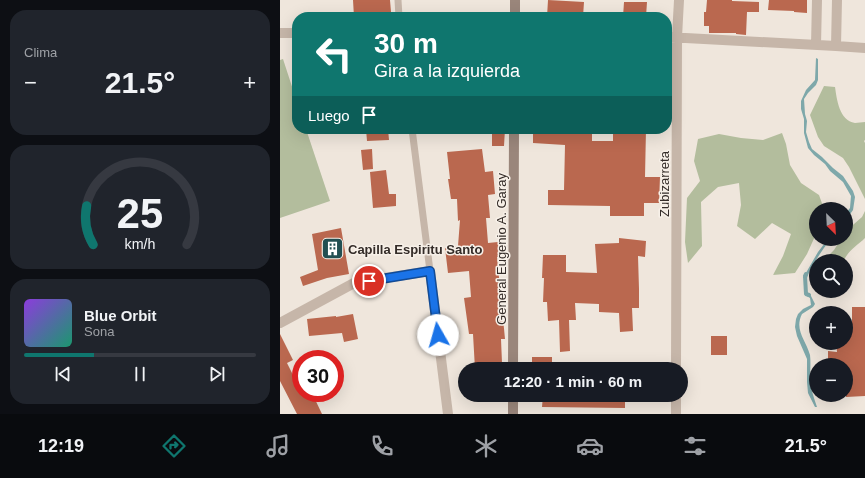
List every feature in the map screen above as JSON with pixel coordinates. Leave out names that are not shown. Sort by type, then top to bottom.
[{"type":"street","points":[[515,0],[515,12]]},
{"type":"street","name":"Zubizarreta","points":[[676,362],[672,37],[679,0]]},
{"type":"street","points":[[816,45],[817,0]]},
{"type":"street","points":[[836,46],[837,0]]},
{"type":"street","points":[[280,33],[292,33]]},
{"type":"street","points":[[672,37],[865,48]]},
{"type":"street","name":"General Eugenio A. Garay","points":[[513,362],[514,134]]},
{"type":"street","points":[[280,323],[354,283],[430,271],[448,414]]},
{"type":"street","points":[[513,402],[513,414]]},
{"type":"street","points":[[676,402],[676,414]]},
{"type":"lane","points":[[398,0],[399,12]]},
{"type":"lane","points":[[413,134],[430,271]]},
{"type":"green space","points":[[283,59],[292,87],[292,134],[308,134],[330,201],[280,218],[280,60]]},
{"type":"green space","points":[[824,86],[835,87],[840,109],[845,118],[855,123],[865,122],[865,199],[843,158],[824,146],[818,137],[810,115]]},
{"type":"green space","points":[[782,133],[786,144],[790,165],[801,183],[819,195],[822,202],[809,202],[809,246],[811,246],[807,254],[795,273],[773,275],[783,256],[791,234],[772,223],[755,239],[737,226],[741,205],[739,183],[718,187],[701,202],[702,246],[688,263],[685,242],[687,198],[700,181],[694,161],[698,139],[719,134],[763,140]]},
{"type":"green space","points":[[865,211],[865,238],[848,254],[830,254],[837,246],[853,246],[853,225],[862,217]]},
{"type":"water","points":[[816,58],[818,59],[818,80],[816,85],[804,99],[807,121],[806,132],[812,149],[843,176],[853,191],[855,197],[853,210],[853,202],[850,202],[851,196],[843,182],[808,148],[804,133],[804,119],[801,109],[801,101],[806,90],[815,80]]},
{"type":"water","points":[[823,246],[826,246],[821,254],[817,254]]},
{"type":"water","points":[[809,268],[807,278],[803,278]]},
{"type":"water","points":[[807,292],[809,297],[805,295],[804,293]]},
{"type":"water","points":[[810,298],[812,298],[815,304],[814,306],[809,306],[811,305]]},
{"type":"water","points":[[809,306],[809,310],[802,314],[799,325],[810,355],[809,395],[807,382],[807,359],[797,336],[795,327],[798,314]]},
{"type":"water","points":[[812,402],[815,402],[817,407],[815,407]]},
{"type":"building","points":[[353,0],[390,0],[391,12],[354,12]]},
{"type":"building","points":[[548,0],[584,2],[583,12],[547,12]]},
{"type":"building","points":[[707,0],[759,2],[759,12],[747,12],[746,35],[736,33],[709,33],[709,26],[704,26],[704,12],[706,12]]},
{"type":"building","points":[[769,0],[807,0],[807,13],[768,10]]},
{"type":"building","points":[[624,2],[647,2],[646,12],[623,12]]},
{"type":"building","points":[[366,134],[388,134],[389,140],[367,141]]},
{"type":"building","points":[[492,134],[505,134],[504,146],[492,146]]},
{"type":"building","points":[[533,134],[592,134],[592,141],[613,141],[613,134],[646,134],[645,177],[660,177],[659,203],[644,203],[644,216],[610,216],[610,206],[548,205],[548,190],[564,190],[565,145],[533,143]]},
{"type":"building","points":[[372,149],[373,169],[363,170],[361,150]]},
{"type":"building","points":[[482,149],[485,172],[493,171],[495,194],[488,195],[490,218],[486,218],[488,243],[498,242],[499,257],[497,257],[505,339],[501,339],[502,362],[475,362],[473,334],[469,334],[464,298],[471,297],[469,271],[448,273],[445,248],[458,246],[460,220],[458,221],[457,199],[451,199],[448,179],[450,179],[447,152]]},
{"type":"building","points":[[386,170],[389,194],[396,194],[396,206],[373,208],[370,172]]},
{"type":"building","points":[[341,228],[349,274],[327,278],[303,286],[300,277],[318,270],[312,234]]},
{"type":"building","points":[[619,238],[646,241],[645,257],[638,256],[639,308],[632,308],[633,331],[620,332],[619,313],[599,312],[599,304],[575,303],[576,320],[569,320],[570,351],[560,352],[559,320],[548,321],[547,302],[543,302],[543,255],[566,255],[566,272],[597,273],[595,244],[619,243]]},
{"type":"building","points":[[853,307],[865,307],[865,396],[853,397],[853,358],[828,358],[828,351],[837,352],[837,350],[853,350]]},
{"type":"building","points":[[353,314],[358,339],[344,342],[342,333],[309,336],[307,319]]},
{"type":"building","points":[[280,334],[292,358],[292,360],[287,363],[292,373],[292,402],[316,402],[322,414],[297,414],[280,381]]},
{"type":"building","points":[[711,336],[727,336],[727,355],[711,355]]},
{"type":"building","points":[[532,357],[552,357],[552,362],[532,362]]},
{"type":"building","points":[[542,402],[625,402],[625,408],[542,407]]},
{"type":"waterway","points":[[806,274],[806,294],[809,295]]},
{"type":"place","name":"Capilla Espiritu Santo","points":[[332,249]]},
{"type":"route","points":[[369,281],[430,271],[438,335]]}]
